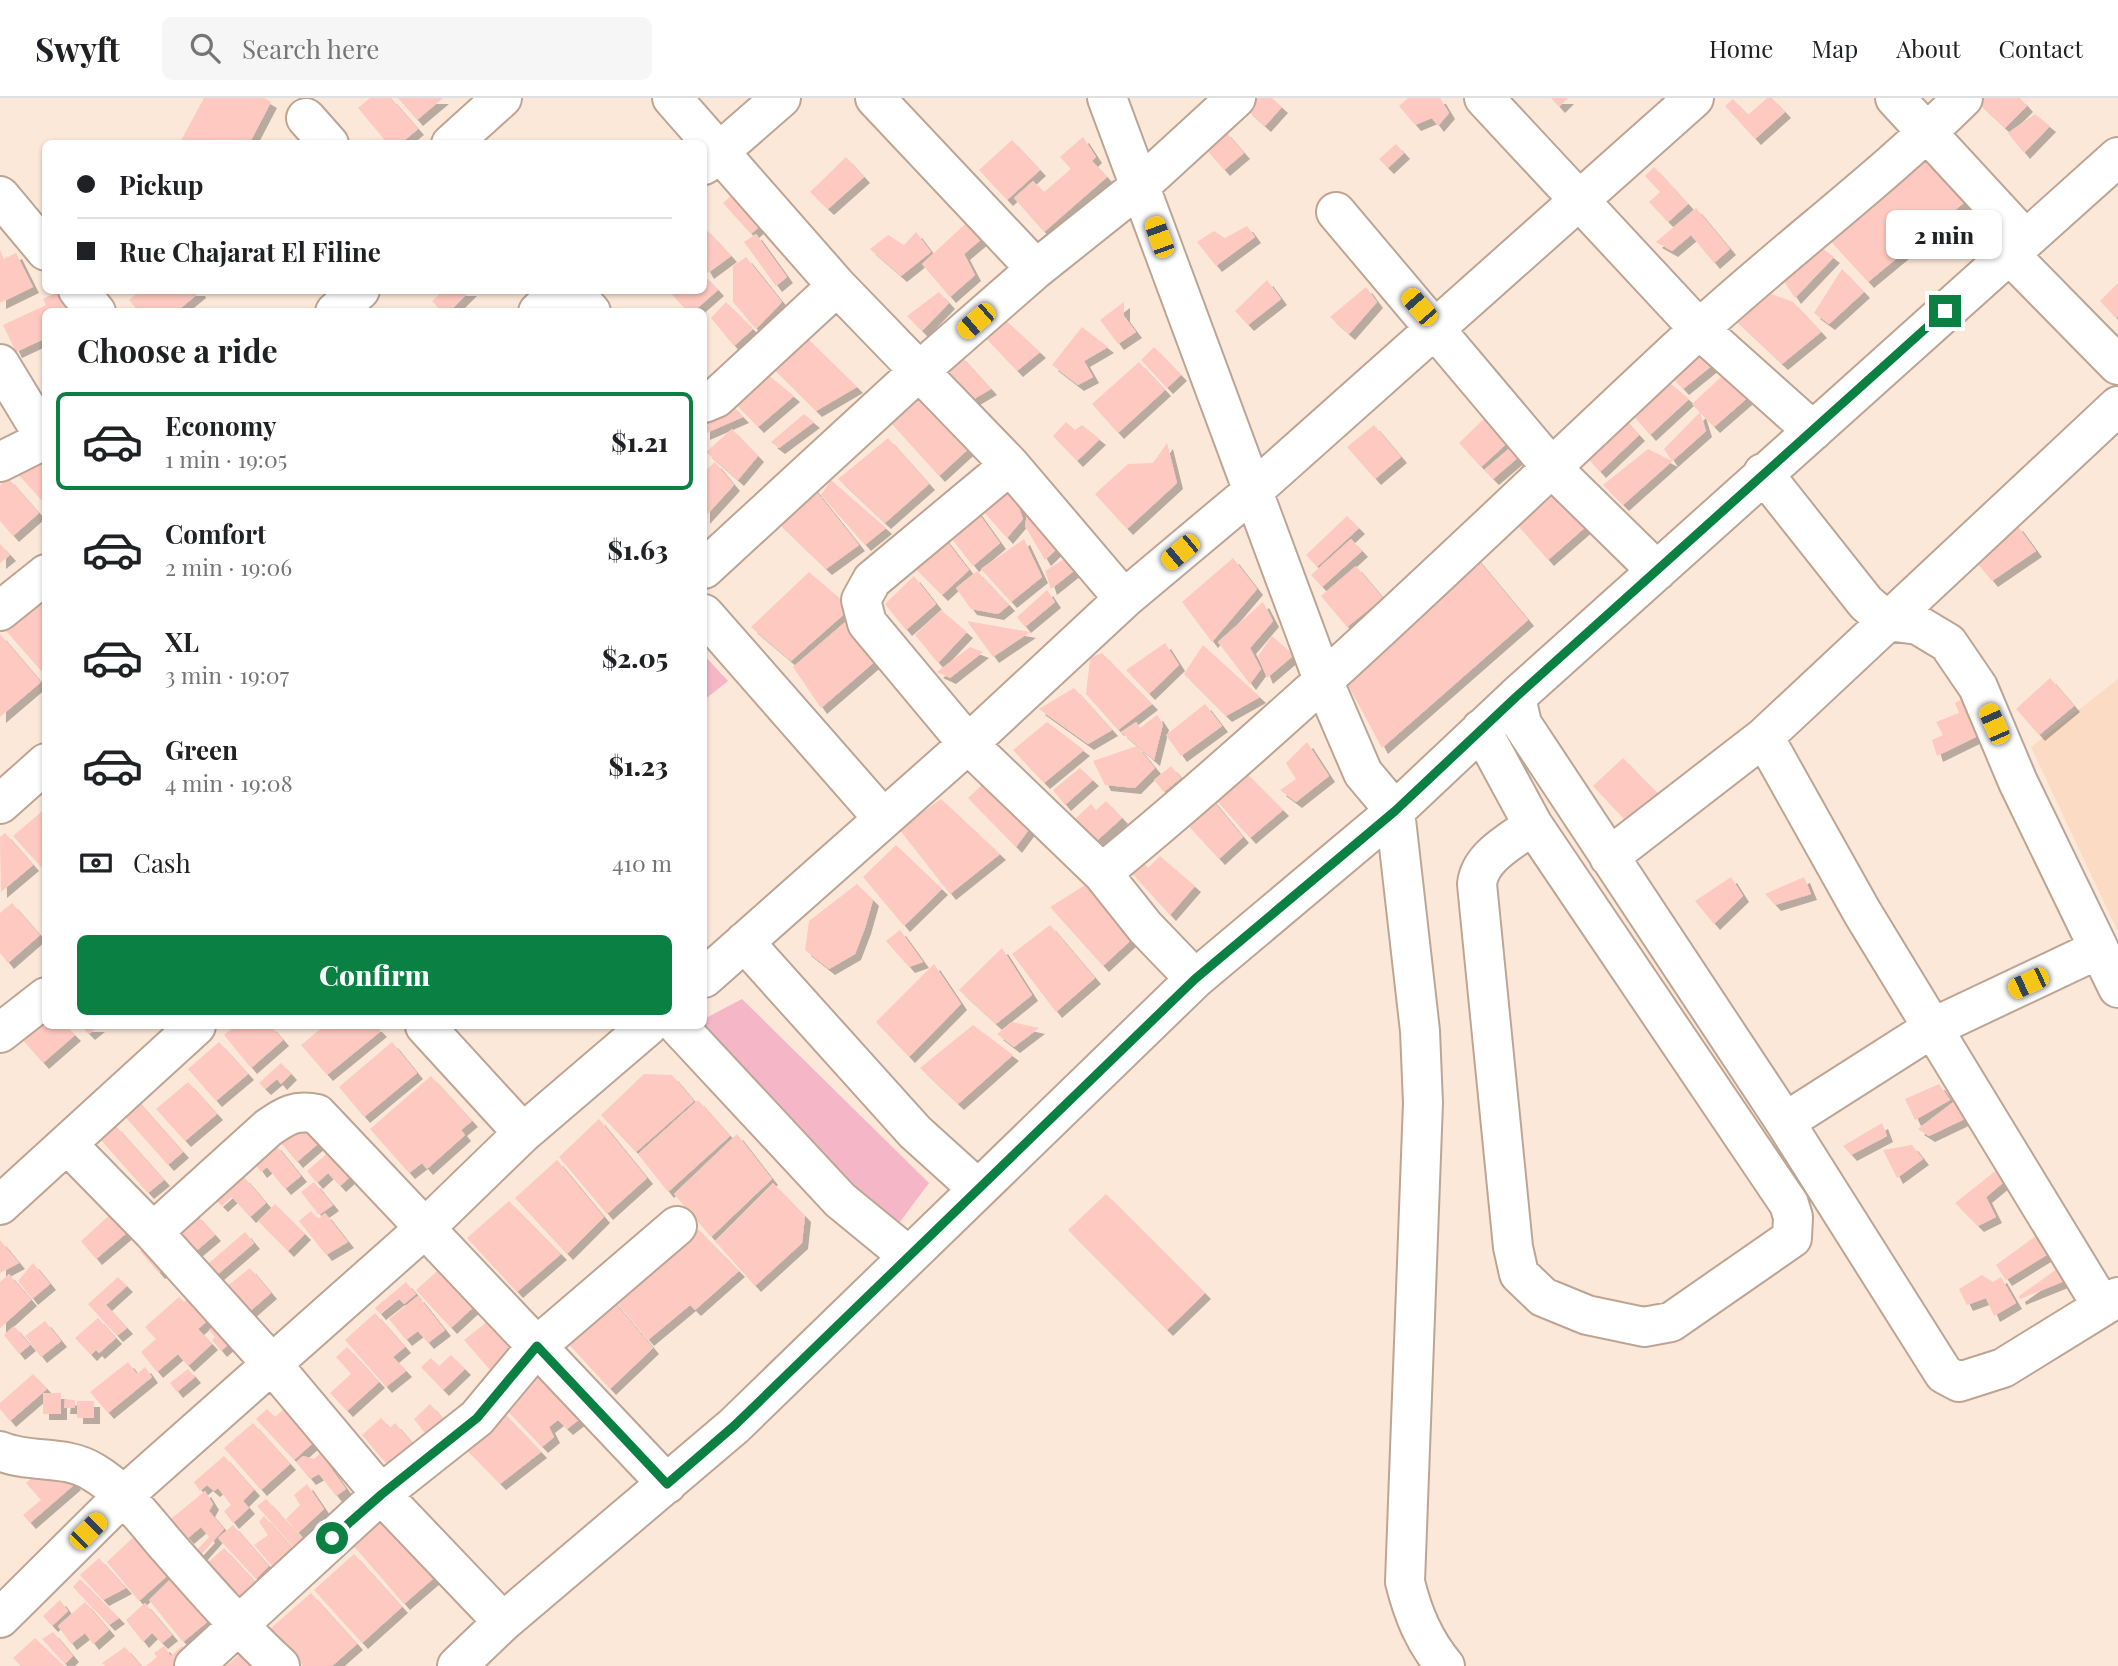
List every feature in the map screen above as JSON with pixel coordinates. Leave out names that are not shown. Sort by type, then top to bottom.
[{"type":"street","points":[[458,122],[502,98]]},
{"type":"street","points":[[671,98],[698,140]]},
{"type":"street","points":[[781,98],[710,159],[1010,465],[1124,599]]},
{"type":"street","points":[[875,98],[1036,269]]},
{"type":"street","points":[[1107,98],[1323,680],[1363,773],[1395,811],[1420,1031],[1423,1103],[1405,1582],[1414,1617],[1445,1666]]},
{"type":"street","points":[[707,566],[917,373],[1036,269],[1140,186],[1236,98]]},
{"type":"street","points":[[1484,98],[1580,198],[1699,329],[1814,430]]},
{"type":"street","points":[[707,975],[882,817],[968,744],[1124,599],[1254,490],[1694,98]]},
{"type":"street","points":[[1895,98],[2118,365]]},
{"type":"street","points":[[1102,873],[1323,680],[1699,329],[1926,134],[1963,98]]},
{"type":"street","points":[[457,1666],[503,1622],[734,1426],[1195,979],[1395,811],[1481,729],[1763,473],[2118,157]]},
{"type":"street","points":[[0,196],[42,246]]},
{"type":"street","points":[[1336,212],[1435,326],[1552,468],[1657,571]]},
{"type":"street","points":[[707,402],[716,398],[836,286]]},
{"type":"street","points":[[81,294],[93,308]]},
{"type":"street","points":[[340,308],[355,294]]},
{"type":"street","points":[[542,308],[557,294]]},
{"type":"street","points":[[575,294],[588,308]]},
{"type":"street","points":[[0,364],[42,435]]},
{"type":"street","points":[[1609,857],[1764,737],[2118,406]]},
{"type":"street","points":[[0,462],[42,441]]},
{"type":"street","points":[[1010,465],[872,580],[861,600],[867,623],[968,744],[1102,873],[1145,927],[1195,979]]},
{"type":"street","points":[[1763,473],[1867,603],[1887,621],[1918,625],[1948,643],[1978,687],[2018,782],[2118,988]]},
{"type":"street","points":[[0,611],[42,576]]},
{"type":"street","points":[[707,617],[882,817]]},
{"type":"street","points":[[1516,697],[1522,724],[1785,1122],[1944,1374],[1959,1382],[2003,1368],[2110,1302],[1862,912],[1764,737]]},
{"type":"street","points":[[1481,729],[1533,825],[1776,1183],[1793,1217],[1792,1238],[1671,1322],[1644,1326],[1587,1315],[1543,1297],[1519,1274],[1513,1247],[1477,884],[1479,871],[1487,860],[1533,825]]},
{"type":"street","points":[[744,942],[915,1132],[978,1189]]},
{"type":"street","points":[[1785,1122],[1934,1027],[2099,949]]},
{"type":"street","points":[[0,1033],[5,1032],[42,1000]]},
{"type":"street","points":[[0,1206],[193,1029]]},
{"type":"street","points":[[428,1029],[523,1133]]},
{"type":"street","points":[[0,1618],[123,1496],[423,1230],[523,1133],[644,1029]]},
{"type":"street","points":[[681,1029],[840,1200],[908,1255]]},
{"type":"street","points":[[153,1231],[286,1115],[303,1111],[317,1115],[327,1122],[423,1230],[667,1484]]},
{"type":"street","points":[[67,1144],[153,1231],[271,1363],[382,1494],[503,1622]]},
{"type":"street","points":[[194,1666],[382,1494],[477,1418],[537,1346],[677,1226]]},
{"type":"street","points":[[0,1451],[13,1456],[64,1460],[94,1472],[123,1496],[238,1627],[280,1666]]},
{"type":"shaded area","points":[[707,658],[728,681],[707,698]]},
{"type":"shaded area","points":[[2118,679],[2118,932],[2031,747]]},
{"type":"shaded area","points":[[742,999],[929,1183],[891,1234],[707,1029],[707,1017]]},
{"type":"building","points":[[204,98],[264,98],[271,102],[251,140],[181,140]]},
{"type":"building","points":[[370,98],[391,98],[418,129],[405,140],[385,140],[358,108]]},
{"type":"building","points":[[398,98],[443,98],[417,120]]},
{"type":"building","points":[[1255,98],[1272,98],[1282,107],[1265,126],[1246,109]]},
{"type":"building","points":[[1408,98],[1440,98],[1449,113],[1438,126],[1432,118],[1415,125],[1399,106]]},
{"type":"building","points":[[1551,98],[1568,98],[1559,107]]},
{"type":"building","points":[[1767,98],[1772,98],[1785,112],[1755,139],[1725,106],[1733,99],[1748,115]]},
{"type":"building","points":[[1973,98],[2020,98],[2027,106],[2005,128]]},
{"type":"building","points":[[2035,114],[2050,126],[2024,153],[2008,133]]},
{"type":"building","points":[[1225,131],[1244,153],[1224,170],[1205,148]]},
{"type":"building","points":[[1083,137],[1096,157],[1092,161],[1107,177],[1044,232],[1014,198],[1033,181],[1044,192],[1071,169],[1060,157]]},
{"type":"building","points":[[1012,140],[1040,170],[1007,200],[979,170]]},
{"type":"building","points":[[1396,144],[1404,153],[1388,168],[1379,159]]},
{"type":"building","points":[[1914,151],[1966,201],[1868,282],[1824,234]]},
{"type":"building","points":[[846,157],[864,177],[828,209],[810,192]]},
{"type":"building","points":[[1654,167],[1688,204],[1668,222],[1649,202],[1660,192],[1645,176]]},
{"type":"building","points":[[738,190],[765,221],[751,234],[723,203]]},
{"type":"building","points":[[1696,208],[1730,249],[1714,263],[1691,235],[1672,251],[1656,242]]},
{"type":"building","points":[[976,214],[990,232],[964,254],[975,275],[950,297],[922,264]]},
{"type":"building","points":[[1247,226],[1255,237],[1216,266],[1197,242],[1214,231],[1225,238]]},
{"type":"building","points":[[707,230],[731,256],[707,271]]},
{"type":"building","points":[[916,232],[931,252],[901,276],[870,249],[888,235],[904,245]]},
{"type":"building","points":[[756,234],[787,277],[776,286],[744,242]]},
{"type":"building","points":[[1814,242],[1834,257],[1795,298],[1776,269]]},
{"type":"building","points":[[0,250],[4,259],[16,253],[33,287],[0,303]]},
{"type":"building","points":[[746,257],[782,302],[756,329],[733,302],[733,266]]},
{"type":"building","points":[[1842,269],[1864,292],[1829,324],[1814,313]]},
{"type":"building","points":[[707,278],[718,290],[698,308],[684,308],[672,294],[707,294]]},
{"type":"building","points":[[1267,280],[1281,299],[1248,325],[1235,311]]},
{"type":"building","points":[[2118,283],[2118,316],[2116,318],[2100,301]]},
{"type":"building","points":[[1366,287],[1377,302],[1349,334],[1330,317]]},
{"type":"building","points":[[1758,289],[1793,302],[1821,332],[1782,364],[1731,316]]},
{"type":"building","points":[[939,292],[949,303],[922,331],[907,316]]},
{"type":"building","points":[[53,294],[63,294],[70,308],[42,308],[42,340],[16,352],[3,325],[46,305],[43,299]]},
{"type":"building","points":[[136,294],[198,294],[181,308],[136,308],[129,300]]},
{"type":"building","points":[[440,294],[467,294],[453,308],[438,308],[432,301]]},
{"type":"building","points":[[726,302],[753,329],[734,346],[711,318]]},
{"type":"building","points":[[1124,302],[1124,316],[1136,332],[1118,344],[1100,320]]},
{"type":"building","points":[[1004,319],[1040,352],[1017,371],[984,336]]},
{"type":"building","points":[[1082,327],[1108,347],[1084,361],[1093,377],[1078,385],[1052,365]]},
{"type":"building","points":[[801,332],[857,387],[816,411],[770,365]]},
{"type":"building","points":[[1700,340],[1719,360],[1683,389],[1665,370]]},
{"type":"building","points":[[1154,347],[1181,375],[1167,388],[1141,360]]},
{"type":"building","points":[[960,355],[991,389],[974,399],[949,371]]},
{"type":"building","points":[[1139,362],[1165,390],[1118,433],[1092,404]]},
{"type":"building","points":[[1734,365],[1752,394],[1714,427],[1692,404]]},
{"type":"building","points":[[767,374],[794,396],[758,427],[732,400]]},
{"type":"building","points":[[1659,374],[1689,399],[1650,435],[1625,406]]},
{"type":"building","points":[[929,391],[976,442],[939,476],[892,424]]},
{"type":"building","points":[[723,396],[743,417],[707,433],[707,409]]},
{"type":"building","points":[[1492,411],[1515,436],[1481,467],[1459,443]]},
{"type":"building","points":[[1700,412],[1706,431],[1623,505],[1603,485],[1648,449],[1672,461],[1664,449]]},
{"type":"building","points":[[804,414],[814,422],[779,448],[771,442]]},
{"type":"building","points":[[1620,414],[1639,435],[1600,472],[1581,451]]},
{"type":"building","points":[[1066,422],[1075,430],[1082,425],[1100,439],[1077,461],[1053,436]]},
{"type":"building","points":[[1374,425],[1401,457],[1375,479],[1347,447]]},
{"type":"building","points":[[732,429],[758,456],[738,480],[707,451]]},
{"type":"building","points":[[888,438],[929,484],[885,523],[838,479]]},
{"type":"building","points":[[1167,443],[1177,483],[1127,529],[1095,494],[1128,464],[1153,463]]},
{"type":"building","points":[[1512,446],[1521,455],[1493,479],[1484,470]]},
{"type":"building","points":[[42,456],[42,501],[16,472]]},
{"type":"building","points":[[715,462],[734,485],[707,515],[707,469]]},
{"type":"building","points":[[1008,476],[1023,519],[1007,538],[976,503]]},
{"type":"building","points":[[8,478],[39,513],[13,536],[0,521],[0,485]]},
{"type":"building","points":[[831,480],[886,528],[865,545],[821,495]]},
{"type":"building","points":[[1555,485],[1589,524],[1548,560],[1514,521]]},
{"type":"building","points":[[812,486],[859,545],[826,569],[777,522]]},
{"type":"building","points":[[1029,503],[1065,541],[1045,560],[1025,526]]},
{"type":"building","points":[[974,507],[1000,543],[973,566],[945,530]]},
{"type":"building","points":[[1347,516],[1359,528],[1317,567],[1306,555]]},
{"type":"building","points":[[2017,525],[2036,551],[1992,581],[1973,558]]},
{"type":"building","points":[[938,530],[969,570],[942,595],[906,559]]},
{"type":"building","points":[[1024,539],[1042,577],[1011,602],[981,569]]},
{"type":"building","points":[[1351,539],[1362,551],[1322,587],[1311,575]]},
{"type":"building","points":[[0,544],[10,555],[0,563]]},
{"type":"building","points":[[1474,555],[1528,620],[1382,748],[1342,674]]},
{"type":"building","points":[[1066,558],[1080,566],[1051,589],[1045,571]]},
{"type":"building","points":[[1233,558],[1257,589],[1212,642],[1182,602]]},
{"type":"building","points":[[1356,566],[1383,598],[1347,627],[1321,596]]},
{"type":"building","points":[[977,571],[1009,605],[998,614],[971,609],[956,588]]},
{"type":"building","points":[[809,572],[851,608],[791,661],[751,627]]},
{"type":"building","points":[[914,576],[936,604],[906,630],[885,604]]},
{"type":"building","points":[[1047,590],[1055,602],[1025,627],[1017,617]]},
{"type":"building","points":[[42,600],[42,672],[0,624]]},
{"type":"building","points":[[1263,602],[1273,621],[1250,648],[1261,669],[1250,684],[1218,642]]},
{"type":"building","points":[[941,610],[967,632],[938,663],[915,635]]},
{"type":"building","points":[[851,617],[886,652],[821,708],[793,667]]},
{"type":"building","points":[[967,621],[1030,632],[993,657]]},
{"type":"building","points":[[0,634],[41,682],[0,717]]},
{"type":"building","points":[[1272,636],[1294,655],[1267,678],[1258,656]]},
{"type":"building","points":[[1165,643],[1179,665],[1149,694],[1126,670]]},
{"type":"building","points":[[1203,645],[1260,697],[1226,716],[1184,674]]},
{"type":"building","points":[[970,647],[983,652],[950,678],[937,672]]},
{"type":"building","points":[[1102,653],[1152,704],[1118,730],[1086,694],[1090,658]]},
{"type":"building","points":[[2050,678],[2074,706],[2039,735],[2016,709]]},
{"type":"building","points":[[1074,688],[1112,730],[1088,744],[1039,709]]},
{"type":"building","points":[[1971,694],[1986,732],[1937,756],[1932,740],[1943,735],[1936,722],[1959,713],[1955,703]]},
{"type":"building","points":[[1205,704],[1222,726],[1181,756],[1166,735]]},
{"type":"building","points":[[1157,715],[1163,724],[1154,760],[1121,732],[1136,722],[1140,728]]},
{"type":"building","points":[[1047,722],[1084,750],[1044,783],[1013,750]]},
{"type":"building","points":[[1307,742],[1329,776],[1296,802],[1280,790],[1296,779],[1286,763]]},
{"type":"building","points":[[1137,746],[1155,768],[1135,788],[1105,785],[1093,761]]},
{"type":"building","points":[[1623,758],[1657,793],[1626,821],[1593,786]]},
{"type":"building","points":[[1171,766],[1181,778],[1164,792],[1154,780]]},
{"type":"building","points":[[1239,766],[1283,810],[1250,838],[1209,792]]},
{"type":"building","points":[[1080,768],[1093,780],[1065,805],[1053,790]]},
{"type":"building","points":[[994,774],[1033,824],[1016,847],[968,798]]},
{"type":"building","points":[[1210,797],[1243,837],[1219,859],[1184,821]]},
{"type":"building","points":[[941,799],[1000,854],[950,894],[899,829]]},
{"type":"building","points":[[1106,801],[1122,818],[1091,846],[1071,823],[1091,804],[1096,810]]},
{"type":"building","points":[[42,811],[42,868],[13,836]]},
{"type":"building","points":[[5,833],[33,865],[1,892],[0,837]]},
{"type":"building","points":[[896,845],[942,889],[904,926],[863,877]]},
{"type":"building","points":[[1134,854],[1148,868],[1160,856],[1195,886],[1170,915],[1127,868]]},
{"type":"building","points":[[1098,877],[1145,927],[1103,966],[1050,907]]},
{"type":"building","points":[[1731,877],[1743,896],[1714,924],[1695,901]]},
{"type":"building","points":[[1804,877],[1811,894],[1775,905],[1765,894]]},
{"type":"building","points":[[857,884],[873,900],[865,928],[855,954],[829,969],[805,950],[809,921]]},
{"type":"building","points":[[12,903],[40,935],[8,963],[0,953],[0,913]]},
{"type":"building","points":[[1050,925],[1095,978],[1056,1012],[1012,954]]},
{"type":"building","points":[[900,930],[923,962],[909,967],[886,941]]},
{"type":"building","points":[[1002,948],[1032,995],[996,1024],[959,990]]},
{"type":"building","points":[[934,964],[961,1004],[909,1057],[876,1022]]},
{"type":"building","points":[[42,1007],[42,1029],[69,1029],[75,1035],[43,1063],[15,1031]]},
{"type":"building","points":[[1012,1022],[1039,1028],[1014,1047],[997,1034]]},
{"type":"building","points":[[973,1025],[1013,1055],[958,1104],[920,1068]]},
{"type":"building","points":[[231,1029],[274,1029],[283,1040],[251,1068],[224,1035]]},
{"type":"building","points":[[320,1029],[381,1031],[327,1075],[301,1045]]},
{"type":"building","points":[[219,1042],[248,1074],[216,1101],[188,1069]]},
{"type":"building","points":[[392,1042],[417,1073],[364,1117],[339,1087]]},
{"type":"building","points":[[281,1063],[291,1074],[281,1084],[277,1079],[265,1089],[259,1083]]},
{"type":"building","points":[[644,1074],[672,1075],[694,1101],[636,1152],[601,1115]]},
{"type":"building","points":[[431,1076],[472,1121],[461,1130],[465,1135],[427,1169],[422,1163],[409,1173],[370,1129]]},
{"type":"building","points":[[188,1082],[217,1114],[185,1141],[156,1109]]},
{"type":"building","points":[[1939,1084],[1950,1100],[1915,1120],[1905,1099]]},
{"type":"building","points":[[135,1098],[183,1152],[168,1165],[120,1111]]},
{"type":"building","points":[[698,1100],[730,1136],[668,1192],[638,1154]]},
{"type":"building","points":[[1956,1100],[1971,1116],[1929,1136],[1918,1129]]},
{"type":"building","points":[[312,1118],[327,1136],[297,1162],[282,1144]]},
{"type":"building","points":[[599,1119],[647,1178],[607,1214],[559,1157]]},
{"type":"building","points":[[1882,1123],[1887,1136],[1851,1155],[1843,1146]]},
{"type":"building","points":[[115,1125],[164,1180],[148,1193],[100,1139]]},
{"type":"building","points":[[737,1134],[772,1179],[711,1237],[674,1194]]},
{"type":"building","points":[[339,1143],[361,1167],[340,1186],[328,1173],[317,1183],[307,1171]]},
{"type":"building","points":[[275,1144],[301,1176],[285,1189],[267,1167],[261,1172],[254,1162]]},
{"type":"building","points":[[1912,1145],[1923,1159],[1897,1178],[1883,1150]]},
{"type":"building","points":[[557,1160],[604,1217],[567,1254],[515,1198]]},
{"type":"building","points":[[2003,1165],[2010,1177],[1986,1197],[1996,1217],[1978,1226],[1955,1203]]},
{"type":"building","points":[[244,1177],[266,1203],[250,1217],[232,1197],[222,1206],[217,1201]]},
{"type":"building","points":[[314,1182],[333,1205],[319,1215],[301,1192]]},
{"type":"building","points":[[773,1183],[805,1216],[802,1243],[755,1286],[715,1241]]},
{"type":"building","points":[[1106,1194],[1205,1293],[1167,1330],[1068,1230]]},
{"type":"building","points":[[509,1201],[561,1254],[517,1292],[467,1238]]},
{"type":"building","points":[[275,1204],[305,1234],[288,1251],[258,1221]]},
{"type":"building","points":[[311,1211],[318,1219],[325,1213],[348,1242],[326,1255],[299,1221]]},
{"type":"building","points":[[113,1212],[129,1231],[96,1259],[81,1241]]},
{"type":"building","points":[[196,1214],[215,1235],[196,1251],[177,1231]]},
{"type":"building","points":[[694,1225],[739,1271],[695,1310],[690,1305],[648,1340],[614,1299]]},
{"type":"building","points":[[245,1232],[254,1243],[217,1275],[208,1264]]},
{"type":"building","points":[[2037,1235],[2050,1253],[2006,1280],[1996,1265]]},
{"type":"building","points":[[0,1240],[19,1263],[0,1273]]},
{"type":"building","points":[[152,1241],[171,1263],[159,1273],[140,1251]]},
{"type":"building","points":[[33,1263],[50,1284],[32,1299],[18,1281]]},
{"type":"building","points":[[445,1264],[480,1301],[451,1328],[416,1290]]},
{"type":"building","points":[[2061,1266],[2067,1280],[2020,1299],[2019,1296]]},
{"type":"building","points":[[250,1268],[271,1293],[248,1313],[226,1287]]},
{"type":"building","points":[[9,1274],[31,1300],[0,1328],[0,1282]]},
{"type":"building","points":[[1982,1275],[1993,1282],[2001,1277],[2016,1303],[1994,1316],[1986,1298],[1967,1305],[1959,1289]]},
{"type":"building","points":[[118,1277],[127,1286],[106,1305],[127,1328],[117,1336],[88,1304]]},
{"type":"building","points":[[406,1282],[416,1294],[404,1304],[399,1299],[380,1314],[375,1308]]},
{"type":"building","points":[[199,1288],[214,1304],[201,1316],[206,1322],[198,1329],[212,1344],[188,1366],[178,1354],[157,1372],[141,1352],[156,1339],[145,1327],[179,1297],[184,1302]]},
{"type":"building","points":[[418,1296],[445,1330],[428,1343],[418,1331],[406,1340],[389,1319]]},
{"type":"building","points":[[611,1298],[653,1348],[610,1389],[565,1340]]},
{"type":"building","points":[[375,1313],[405,1347],[393,1357],[406,1371],[386,1387],[345,1340]]},
{"type":"building","points":[[98,1318],[116,1338],[99,1353],[96,1350],[91,1355],[75,1338]]},
{"type":"building","points":[[224,1318],[239,1335],[221,1351],[212,1340],[215,1337],[209,1330]]},
{"type":"building","points":[[492,1318],[526,1353],[496,1377],[464,1340]]},
{"type":"building","points":[[45,1321],[61,1341],[41,1357],[25,1336]]},
{"type":"building","points":[[14,1326],[30,1345],[19,1354],[4,1335]]},
{"type":"building","points":[[347,1347],[379,1382],[347,1411],[330,1393],[351,1374],[336,1357]]},
{"type":"building","points":[[451,1355],[465,1369],[443,1390],[421,1367],[431,1358],[439,1366]]},
{"type":"building","points":[[128,1362],[137,1374],[145,1367],[152,1377],[108,1413],[90,1392]]},
{"type":"building","points":[[540,1363],[585,1415],[567,1429],[558,1420],[549,1427],[554,1437],[542,1447],[499,1402]]},
{"type":"building","points":[[188,1369],[195,1377],[177,1392],[170,1383]]},
{"type":"building","points":[[33,1374],[47,1389],[10,1421],[0,1409],[0,1403]]},
{"type":"building","points":[[43,1393],[61,1393],[61,1414],[43,1414]]},
{"type":"building","points":[[65,1399],[75,1400],[75,1408],[64,1408]]},
{"type":"building","points":[[295,1399],[325,1432],[294,1460],[256,1419],[267,1409],[275,1417]]},
{"type":"building","points":[[77,1401],[94,1401],[94,1418],[77,1418]]},
{"type":"building","points":[[430,1404],[455,1432],[436,1447],[414,1419]]},
{"type":"building","points":[[499,1408],[541,1452],[500,1484],[459,1442]]},
{"type":"building","points":[[381,1418],[390,1428],[395,1423],[415,1446],[389,1467],[362,1435]]},
{"type":"building","points":[[253,1423],[290,1464],[261,1490],[224,1448]]},
{"type":"building","points":[[335,1441],[340,1452],[328,1464],[346,1489],[336,1496],[319,1474],[310,1479],[296,1462],[303,1456],[314,1459]]},
{"type":"building","points":[[224,1456],[254,1490],[243,1501],[249,1508],[233,1523],[224,1511],[231,1505],[218,1488],[214,1491],[207,1485],[200,1491],[194,1482]]},
{"type":"building","points":[[54,1459],[75,1484],[30,1523],[23,1515],[41,1500],[26,1483]]},
{"type":"building","points":[[307,1484],[324,1509],[298,1533],[286,1519],[300,1505],[294,1495]]},
{"type":"building","points":[[205,1491],[213,1504],[209,1511],[224,1529],[200,1556],[197,1550],[209,1537],[201,1527],[188,1538],[171,1519]]},
{"type":"building","points":[[266,1499],[306,1543],[298,1552],[257,1506]]},
{"type":"building","points":[[264,1516],[298,1554],[278,1573],[254,1545],[268,1535],[259,1522]]},
{"type":"building","points":[[382,1521],[442,1571],[404,1604],[353,1545]]},
{"type":"building","points":[[233,1525],[269,1566],[256,1579],[218,1538]]},
{"type":"building","points":[[141,1530],[176,1568],[139,1601],[107,1562]]},
{"type":"building","points":[[224,1548],[258,1585],[235,1603],[203,1567]]},
{"type":"building","points":[[354,1554],[402,1607],[362,1643],[314,1590]]},
{"type":"building","points":[[99,1558],[126,1588],[103,1600],[80,1575]]},
{"type":"building","points":[[178,1572],[218,1613],[183,1642],[149,1600]]},
{"type":"building","points":[[80,1579],[119,1618],[109,1625],[73,1587]]},
{"type":"building","points":[[311,1593],[357,1644],[332,1666],[303,1666],[270,1629]]},
{"type":"building","points":[[60,1600],[68,1611],[52,1626],[43,1616]]},
{"type":"building","points":[[85,1602],[109,1630],[93,1644],[85,1633],[71,1644],[58,1626]]},
{"type":"building","points":[[145,1603],[172,1635],[162,1643],[152,1633],[143,1642],[126,1620]]},
{"type":"building","points":[[53,1632],[73,1656],[65,1664],[42,1639]]},
{"type":"building","points":[[35,1638],[64,1666],[21,1666],[13,1658]]},
{"type":"building","points":[[164,1646],[171,1656],[182,1646],[190,1656],[177,1666],[146,1666],[157,1657],[154,1653]]},
{"type":"building","points":[[125,1647],[141,1666],[105,1666],[102,1663]]},
{"type":"building","points":[[245,1650],[259,1666],[226,1666]]},
{"type":"route","points":[[332,1538],[477,1418],[537,1346],[667,1484],[734,1426],[1195,979],[1395,811],[1516,697],[1945,311]]}]
